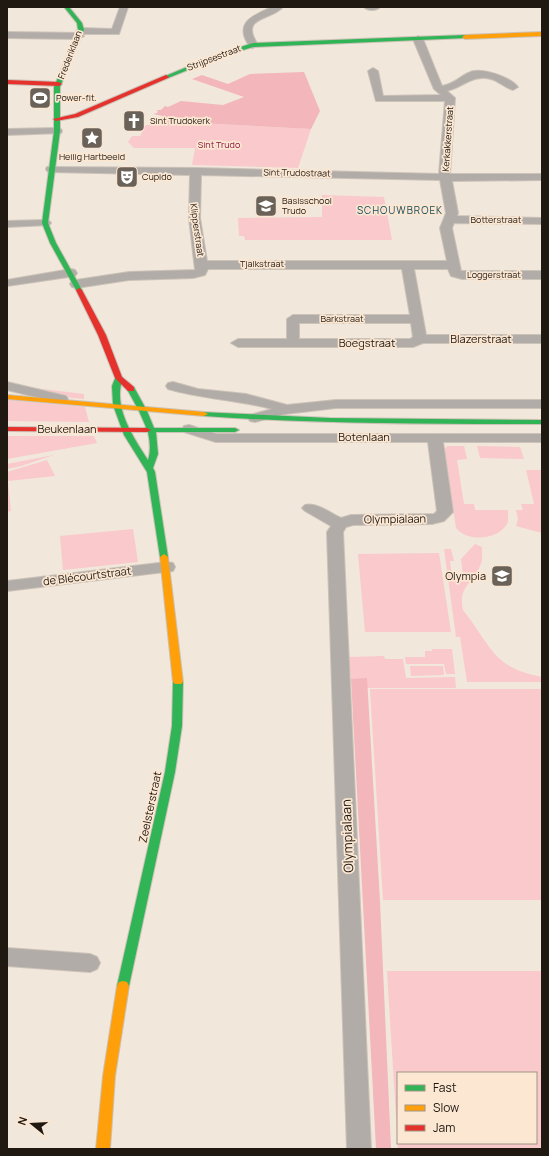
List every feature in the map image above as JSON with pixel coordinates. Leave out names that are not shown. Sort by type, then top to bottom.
[{"type":"street","name":"Frederiklaan","points":[[56,119],[56,97],[59,84],[80,34],[81,26],[66,7]]},
{"type":"street","points":[[253,45],[246,31],[247,26],[254,20],[279,7]]},
{"type":"street","points":[[368,7],[376,7]]},
{"type":"street","points":[[7,35],[116,32],[123,11]]},
{"type":"street","name":"Strijpsestraat","points":[[56,119],[76,116],[126,93],[218,56],[253,45],[542,34]]},
{"type":"street","name":"Kerkakkerstraat","points":[[418,39],[440,89],[450,98],[444,170],[452,214],[446,228],[454,265]]},
{"type":"street","points":[[373,71],[379,98],[450,98]]},
{"type":"street","points":[[440,89],[455,87],[464,82],[471,75],[487,74],[494,75],[513,87]]},
{"type":"street","points":[[7,82],[59,84]]},
{"type":"street","points":[[56,119],[57,131],[45,223],[53,243],[102,335],[119,378],[130,385],[143,408]]},
{"type":"street","points":[[7,132],[57,131]]},
{"type":"street","name":"Sint Trudostraat","points":[[51,169],[196,171],[445,178],[542,177]]},
{"type":"street","name":"Klipperstraat","points":[[196,171],[192,200],[194,224],[202,265]]},
{"type":"street","name":"Botterstraat","points":[[450,219],[542,221]]},
{"type":"street","points":[[7,224],[45,223]]},
{"type":"street","points":[[407,264],[420,339]]},
{"type":"street","points":[[8,282],[193,274],[201,272],[202,265]]},
{"type":"street","name":"Tjalkstraat","points":[[202,265],[454,265]]},
{"type":"street","name":"Loggerstraat","points":[[454,265],[455,273],[462,275],[542,275]]},
{"type":"street","name":"Barkstraat","points":[[293,343],[293,319],[416,319]]},
{"type":"street","name":"Blazerstraat","points":[[420,339],[542,339]]},
{"type":"street","name":"Boegstraat","points":[[238,343],[413,343],[420,339]]},
{"type":"street","points":[[7,397],[117,406],[114,388],[119,378]]},
{"type":"street","points":[[7,386],[74,403]]},
{"type":"street","name":"Botenlaan","points":[[173,386],[197,393],[254,400],[281,407],[284,410]]},
{"type":"street","name":"Botenlaan","points":[[256,418],[284,410],[336,404],[542,404]]},
{"type":"street","name":"Botenlaan","points":[[117,406],[256,418],[349,422],[542,422]]},
{"type":"street","name":"Zeelsterstraat","points":[[103,1149],[104,1115],[112,1044],[126,968],[170,772],[176,736],[178,681],[175,630],[167,567],[149,467],[133,445],[117,406]]},
{"type":"street","name":"Zeelsterstraat","points":[[143,408],[150,429],[154,452],[149,467]]},
{"type":"street","name":"Beukenlaan","points":[[7,429],[150,429]]},
{"type":"street","name":"Botenlaan","points":[[150,429],[542,430]]},
{"type":"street","name":"Botenlaan","points":[[188,429],[216,438],[542,438]]},
{"type":"street","name":"Olympialaan","points":[[359,1149],[335,532],[340,524],[352,520],[439,518],[445,512],[435,438]]},
{"type":"street","points":[[310,508],[340,524]]},
{"type":"street","name":"de Blécourtstraat","points":[[7,586],[167,567]]},
{"type":"street","points":[[7,957],[90,963]]},
{"type":"green space","name":"Sint Trudo","points":[[160,121],[311,129],[298,168],[192,165],[195,148],[134,148],[128,142],[132,136],[140,136],[146,125],[157,125]]},
{"type":"green space","points":[[322,195],[384,197],[392,240],[245,240],[244,236],[239,236],[238,218],[322,217]]},
{"type":"green space","points":[[26,387],[84,394],[84,399],[72,398]]},
{"type":"green space","points":[[7,400],[85,407],[89,422],[7,421]]},
{"type":"green space","points":[[7,436],[94,436],[97,443],[7,459]]},
{"type":"green space","points":[[447,446],[464,446],[467,459],[457,460],[464,504],[474,504],[475,510],[508,510],[508,522],[498,533],[491,536],[476,537],[461,533],[456,528],[444,450]]},
{"type":"green space","points":[[477,446],[520,447],[524,459],[480,458]]},
{"type":"green space","points":[[54,455],[21,466],[7,469],[7,464]]},
{"type":"green space","points":[[47,460],[55,476],[8,481],[11,511],[7,512],[7,472]]},
{"type":"green space","points":[[526,470],[542,470],[542,533],[516,526],[518,519],[516,510],[523,510],[521,504],[534,504]]},
{"type":"green space","points":[[133,529],[138,562],[63,570],[60,536]]},
{"type":"green space","points":[[475,544],[482,547],[482,562],[462,596],[463,610],[487,644],[502,661],[512,668],[542,677],[542,682],[467,682],[460,637],[456,637],[444,549],[451,549],[454,561],[450,561],[452,576],[463,576],[461,559]]},
{"type":"green space","points":[[439,553],[451,632],[365,632],[358,554]]},
{"type":"green space","points":[[432,649],[452,649],[455,674],[446,674],[444,664],[406,664],[405,657],[425,657],[425,651],[432,651]]},
{"type":"green space","points":[[384,656],[385,659],[403,659],[406,678],[455,677],[456,688],[367,688],[367,679],[351,679],[349,657]]},
{"type":"green space","points":[[410,666],[443,666],[444,675],[411,676]]},
{"type":"green space","points":[[370,689],[542,689],[542,900],[383,900]]},
{"type":"green space","points":[[387,971],[542,971],[542,1149],[398,1149],[398,1144],[537,1144],[537,1072],[397,1072],[397,1133]]},
{"type":"shaded area","points":[[304,72],[320,111],[311,129],[160,121],[163,116],[153,114],[157,113],[158,111],[156,110],[161,110],[165,106],[168,107],[181,101],[223,105],[244,97],[192,79],[202,75],[228,84],[250,74]]},
{"type":"shaded area","points":[[367,678],[380,902],[391,1149],[376,1149],[351,679]]},
{"type":"traffic: fast","points":[[66,7],[79,23],[81,30],[57,87],[57,131],[45,223],[53,243],[79,290]]},
{"type":"traffic: fast","points":[[166,77],[218,56],[253,45],[465,37]]},
{"type":"traffic: fast","points":[[119,378],[116,386],[117,405],[128,435],[151,472],[164,557]]},
{"type":"traffic: fast","points":[[131,389],[143,411],[152,435],[154,454],[149,467]]},
{"type":"traffic: fast","points":[[204,414],[330,420],[542,422]]},
{"type":"traffic: fast","points":[[147,430],[235,430]]},
{"type":"traffic: fast","points":[[123,986],[170,772],[177,726],[178,682]]},
{"type":"traffic: slow","points":[[465,37],[542,34]]},
{"type":"traffic: slow","points":[[7,397],[204,414]]},
{"type":"traffic: slow","points":[[164,557],[178,682]]},
{"type":"traffic: slow","points":[[103,1149],[109,1076],[123,986]]},
{"type":"traffic: jam","points":[[56,119],[76,116],[166,77]]},
{"type":"traffic: jam","points":[[7,82],[59,84]]},
{"type":"traffic: jam","points":[[79,290],[102,335],[119,378],[131,389]]},
{"type":"traffic: jam","points":[[7,429],[147,430]]},
{"type":"place","name":"Power-fit.","points":[[40,98]]},
{"type":"place","name":"Sint Trudokerk","points":[[134,121]]},
{"type":"place","name":"Heilig Hartbeeld","points":[[92,138]]},
{"type":"place","name":"Cupido","points":[[127,177]]},
{"type":"place","name":"Basisschool Trudo","points":[[266,206]]},
{"type":"place","name":"Olympia","points":[[502,576]]},
{"type":"district","name":"SCHOUWBROEK","points":[[400,210]]}]
